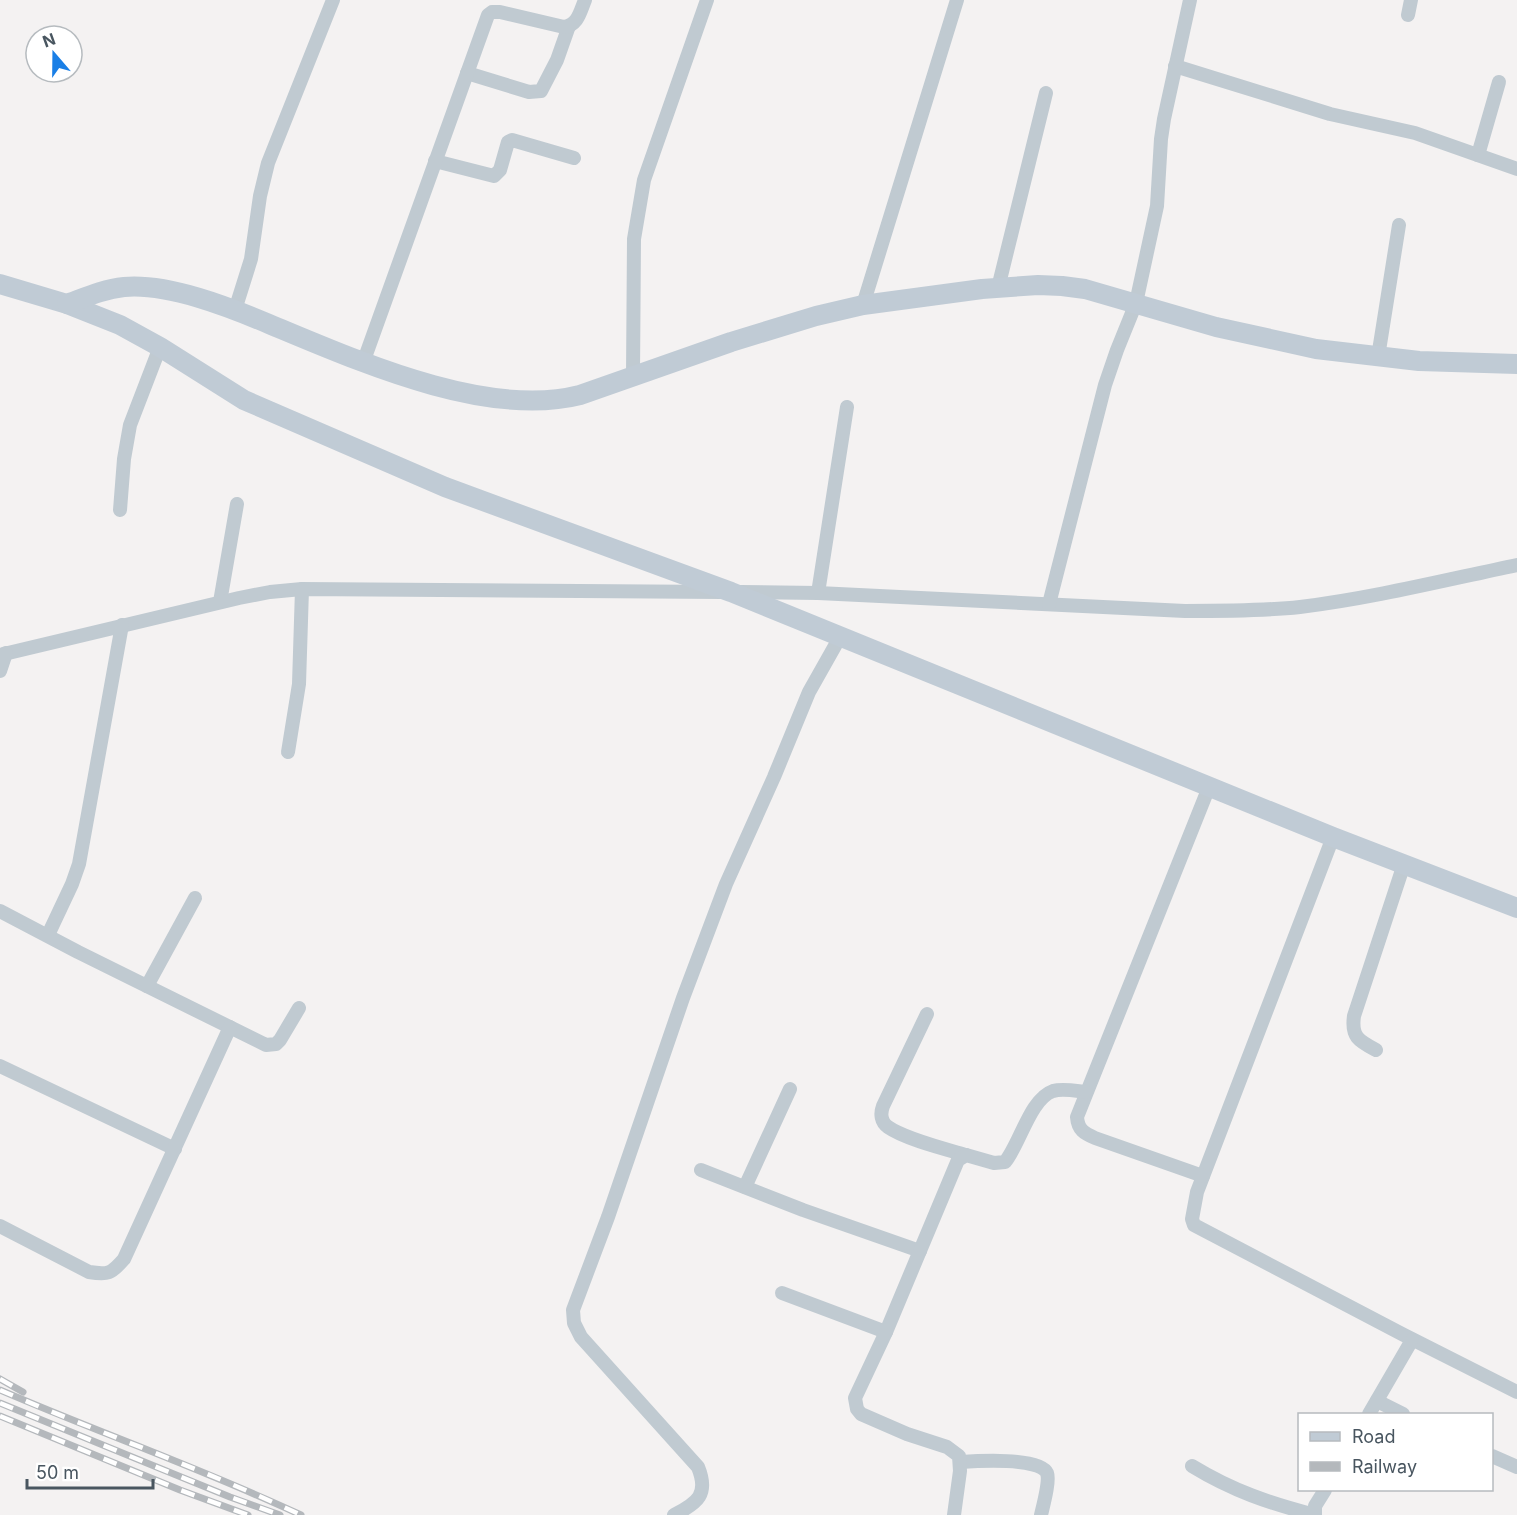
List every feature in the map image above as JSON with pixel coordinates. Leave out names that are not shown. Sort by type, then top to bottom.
[{"type":"street","points":[[235,310],[251,259],[260,196],[268,163],[333,0]]},
{"type":"street","points":[[363,363],[488,15],[492,12],[564,27],[576,21],[585,0]]},
{"type":"street","points":[[633,376],[634,239],[644,180],[707,0]]},
{"type":"street","points":[[863,305],[957,0]]},
{"type":"street","points":[[1049,604],[1105,385],[1136,303],[1157,206],[1161,139],[1190,0]]},
{"type":"street","points":[[1408,15],[1411,0]]},
{"type":"street","points":[[467,73],[530,92],[541,91],[557,60],[569,26]]},
{"type":"street","points":[[1175,66],[1330,114],[1415,133],[1517,170]]},
{"type":"street","points":[[1478,155],[1499,82]]},
{"type":"street","points":[[998,288],[1046,93]]},
{"type":"street","points":[[435,161],[494,176],[500,170],[508,142],[512,140],[574,159]]},
{"type":"street","points":[[1378,357],[1399,225]]},
{"type":"street","points":[[0,284],[68,304],[120,325],[160,347],[244,400],[444,487],[730,592],[1333,837],[1517,908]]},
{"type":"street","points":[[68,304],[102,291],[125,287],[152,288],[235,310],[363,363],[434,385],[472,394],[536,402],[580,395],[816,316],[863,305],[998,288],[1062,286],[1085,290],[1216,327],[1316,349],[1419,361],[1517,364]]},
{"type":"street","points":[[120,510],[123,459],[130,425],[160,347]]},
{"type":"street","points":[[818,593],[847,407]]},
{"type":"street","points":[[220,602],[237,504]]},
{"type":"street","points":[[0,671],[3,654],[220,602],[270,592],[302,589],[818,593],[1185,611],[1278,609],[1335,602],[1517,565]]},
{"type":"street","points":[[288,752],[299,684],[302,589]]},
{"type":"street","points":[[48,935],[79,864],[122,625]]},
{"type":"street","points":[[674,1515],[689,1508],[702,1492],[703,1480],[698,1467],[581,1337],[574,1323],[573,1310],[726,884],[809,692],[840,637]]},
{"type":"street","points":[[1203,1176],[1083,1132],[1077,1125],[1077,1117],[1209,787]]},
{"type":"street","points":[[1333,837],[1197,1192],[1192,1219],[1194,1226],[1517,1392]]},
{"type":"street","points":[[1376,1050],[1355,1036],[1354,1016],[1404,864]]},
{"type":"street","points":[[147,986],[195,898]]},
{"type":"street","points":[[0,911],[147,986],[271,1045],[280,1040],[299,1008]]},
{"type":"street","points":[[927,1014],[882,1106],[880,1113],[887,1127],[920,1141],[966,1155],[994,1163],[1005,1162],[1032,1113],[1046,1095],[1060,1090],[1086,1092]]},
{"type":"street","points":[[0,1226],[89,1272],[103,1274],[114,1270],[124,1259],[230,1027]]},
{"type":"street","points":[[0,1066],[174,1149]]},
{"type":"street","points":[[745,1187],[790,1089]]},
{"type":"street","points":[[954,1515],[959,1456],[947,1447],[884,1425],[861,1414],[856,1409],[855,1398],[886,1332],[958,1160],[966,1155]]},
{"type":"street","points":[[701,1170],[920,1251]]},
{"type":"street","points":[[782,1293],[886,1332]]},
{"type":"street","points":[[1370,1413],[1412,1340]]},
{"type":"street","points":[[1377,1401],[1401,1413]]},
{"type":"street","points":[[1493,1457],[1517,1467]]},
{"type":"street","points":[[960,1462],[995,1460],[1043,1468],[1048,1480],[1041,1515]]},
{"type":"street","points":[[1192,1466],[1243,1493],[1276,1505],[1315,1515],[1315,1506],[1324,1491]]},
{"type":"railway","points":[[0,1379],[23,1392]]},
{"type":"railway","points":[[0,1390],[227,1482],[301,1515]]},
{"type":"railway","points":[[0,1403],[230,1497],[280,1515]]},
{"type":"railway","points":[[0,1416],[180,1490],[248,1515]]}]
